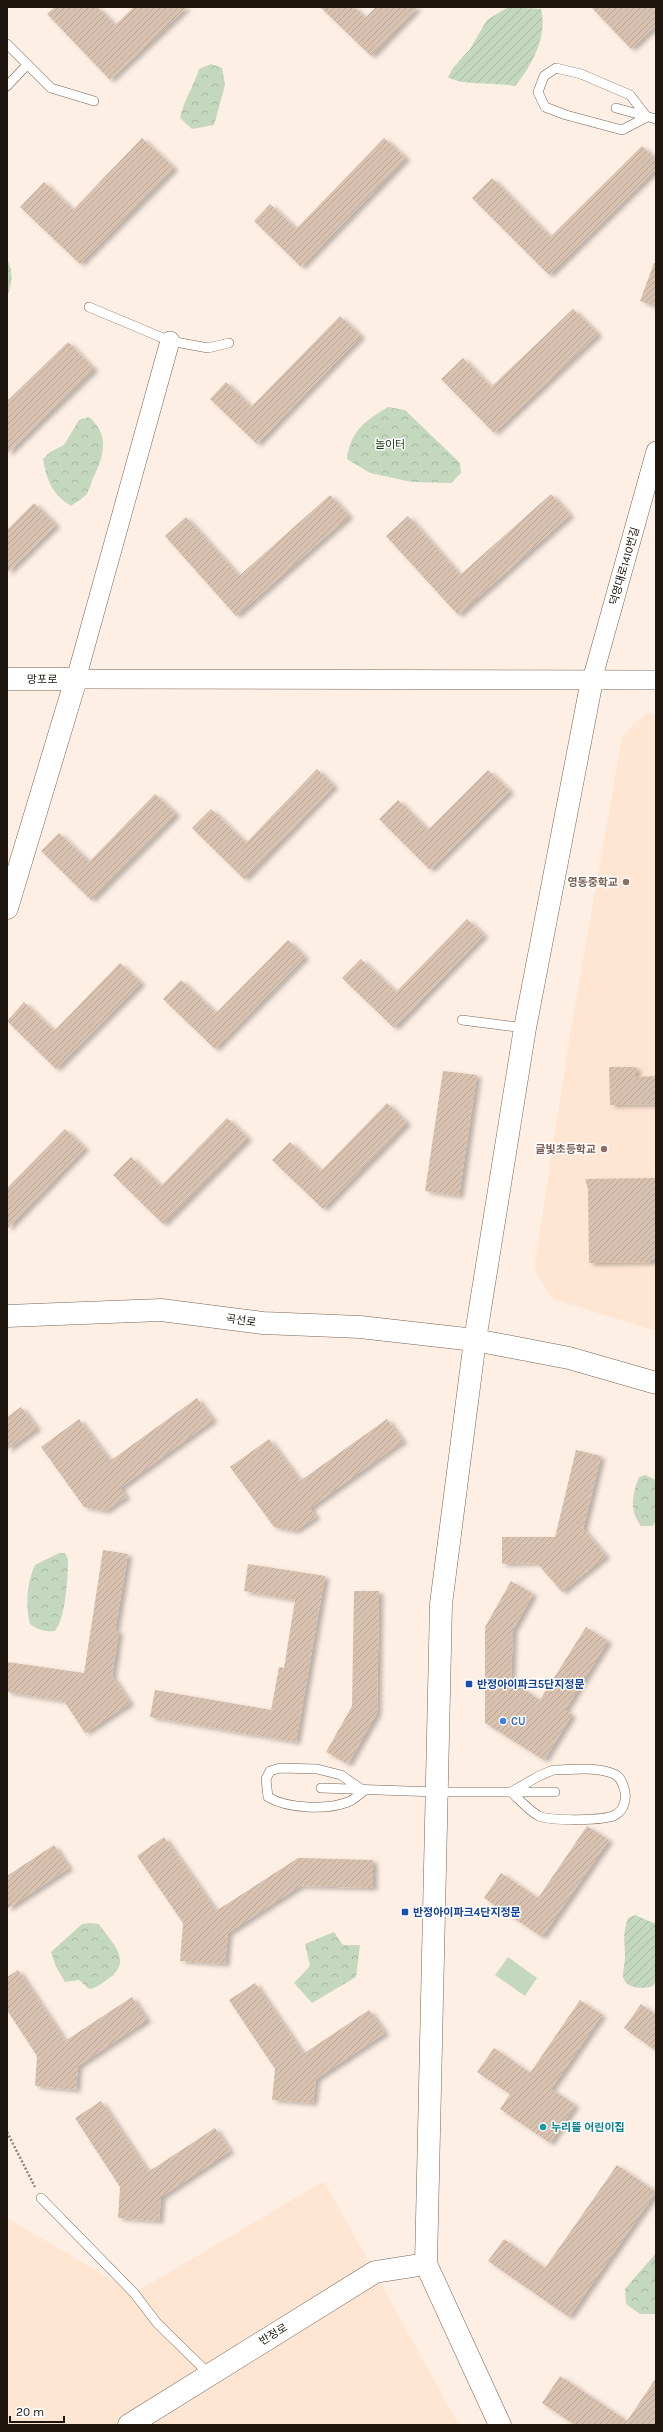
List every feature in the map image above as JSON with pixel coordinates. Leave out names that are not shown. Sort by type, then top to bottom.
[{"type":"street","points":[[7,908],[76,679],[170,341]]},
{"type":"street","name":"덕영대로1410번길","points":[[592,680],[656,451]]},
{"type":"street","name":"망포로","points":[[7,679],[76,679]]},
{"type":"street","points":[[76,679],[656,680]]},
{"type":"street","points":[[500,2425],[426,2264],[441,1604],[475,1340],[525,1028],[592,680]]},
{"type":"street","name":"곡선로","points":[[7,1316],[161,1310],[263,1323],[360,1327],[475,1340],[569,1358],[656,1383]]},
{"type":"street","name":"반정로","points":[[129,2425],[374,2272],[426,2264]]},
{"type":"lane","points":[[7,44],[26,66],[51,88],[94,101]]},
{"type":"lane","points":[[7,86],[26,66]]},
{"type":"lane","points":[[556,68],[581,74],[630,95],[651,118],[622,130],[566,115],[545,107],[538,92],[544,76],[556,68]]},
{"type":"lane","points":[[616,108],[651,118]]},
{"type":"lane","points":[[90,307],[170,341],[208,348],[229,343]]},
{"type":"lane","points":[[462,1020],[525,1028]]},
{"type":"lane","points":[[280,1768],[316,1769],[341,1775],[364,1791],[348,1802],[302,1807],[278,1803],[268,1797],[266,1779],[270,1771],[280,1768]]},
{"type":"lane","points":[[553,1770],[603,1770],[616,1774],[622,1781],[626,1792],[624,1806],[616,1814],[605,1818],[557,1819],[539,1816],[511,1792],[538,1776],[553,1770]]},
{"type":"lane","points":[[321,1788],[364,1791],[555,1792]]},
{"type":"lane","points":[[41,2198],[134,2293],[157,2323],[209,2374]]},
{"type":"path","points":[[7,2132],[41,2198]]},
{"type":"shaded area","name":"글빛초등학교","points":[[646,713],[656,713],[656,1331],[553,1299],[534,1269],[571,1028],[622,737]]},
{"type":"shaded area","points":[[324,2181],[459,2425],[7,2425],[7,2218],[134,2293]]},
{"type":"green space","points":[[508,7],[541,9],[543,19],[540,40],[533,60],[515,86],[461,82],[448,77],[453,68],[470,49],[487,20]]},
{"type":"green space","points":[[211,64],[222,68],[225,85],[214,125],[192,129],[180,118],[182,111],[199,69]]},
{"type":"green space","points":[[7,260],[11,268],[12,278],[7,296]]},
{"type":"green space","name":"놀이터","points":[[388,407],[405,410],[460,463],[461,473],[451,483],[412,482],[370,473],[347,459],[352,441],[360,427]]},
{"type":"green space","points":[[89,417],[100,431],[103,446],[102,454],[86,495],[71,506],[59,497],[51,486],[46,474],[43,459],[50,452],[64,445],[79,420]]},
{"type":"green space","points":[[645,1475],[656,1480],[656,1521],[652,1526],[641,1526],[637,1520],[633,1508],[633,1496],[639,1477]]},
{"type":"green space","points":[[59,1553],[65,1553],[68,1559],[67,1586],[64,1607],[59,1625],[55,1631],[45,1631],[30,1624],[27,1601],[30,1579],[35,1565]]},
{"type":"green space","points":[[635,1915],[656,1924],[656,1980],[653,1986],[649,1987],[640,1988],[631,1986],[624,1980],[623,1975],[625,1959],[625,1929],[628,1918]]},
{"type":"green space","points":[[82,1924],[99,1924],[114,1945],[120,1959],[116,1972],[99,1985],[89,1989],[79,1980],[65,1982],[56,1967],[51,1952]]},
{"type":"green space","points":[[334,1932],[343,1945],[360,1945],[356,1977],[312,2003],[294,1983],[310,1966],[305,1944]]},
{"type":"green space","points":[[508,1957],[537,1978],[525,1996],[495,1975]]},
{"type":"green space","points":[[656,2253],[656,2314],[640,2314],[626,2304],[625,2289]]},
{"type":"building","points":[[55,7],[97,7],[115,25],[134,7],[187,7],[110,80],[47,14]]},
{"type":"building","points":[[320,7],[354,7],[365,18],[376,7],[418,7],[371,56]]},
{"type":"building","points":[[591,7],[656,7],[656,25],[631,49]]},
{"type":"building","points":[[142,138],[174,168],[80,264],[20,207],[44,182],[73,210]]},
{"type":"building","points":[[384,138],[406,158],[301,267],[254,221],[270,204],[296,229]]},
{"type":"building","points":[[642,146],[656,160],[656,169],[549,275],[472,198],[492,178],[550,237]]},
{"type":"building","points":[[654,263],[656,264],[656,307],[640,301]]},
{"type":"building","points":[[573,309],[598,334],[494,433],[441,379],[463,358],[491,387]]},
{"type":"building","points":[[340,316],[361,336],[257,444],[210,399],[226,382],[251,407]]},
{"type":"building","points":[[68,342],[94,369],[7,454],[7,401]]},
{"type":"building","points":[[551,494],[570,515],[458,615],[386,536],[408,516],[460,575]]},
{"type":"building","points":[[330,495],[349,516],[236,616],[165,536],[186,517],[239,576]]},
{"type":"building","points":[[34,503],[56,525],[7,573],[7,530]]},
{"type":"building","points":[[317,769],[334,786],[244,879],[192,828],[211,809],[246,843]]},
{"type":"building","points":[[488,770],[510,791],[430,870],[379,819],[398,800],[428,830]]},
{"type":"building","points":[[155,794],[176,814],[91,900],[41,851],[59,833],[89,862]]},
{"type":"building","points":[[467,919],[484,935],[394,1028],[342,978],[361,959],[396,992]]},
{"type":"building","points":[[288,940],[305,957],[215,1049],[163,999],[181,980],[216,1013]]},
{"type":"building","points":[[120,963],[141,983],[56,1069],[7,1021],[24,1002],[54,1031]]},
{"type":"building","points":[[609,1067],[636,1067],[636,1077],[656,1076],[656,1104],[610,1105]]},
{"type":"building","points":[[443,1071],[477,1075],[459,1196],[425,1191]]},
{"type":"building","points":[[387,1103],[407,1123],[323,1209],[272,1160],[290,1142],[321,1171]]},
{"type":"building","points":[[227,1118],[248,1138],[163,1224],[113,1175],[131,1157],[161,1186]]},
{"type":"building","points":[[65,1129],[85,1148],[7,1229],[7,1188]]},
{"type":"building","points":[[656,1178],[656,1260],[651,1260],[651,1262],[589,1263],[588,1189],[585,1179]]},
{"type":"building","points":[[197,1398],[213,1420],[120,1488],[126,1497],[105,1511],[84,1507],[41,1447],[79,1419],[110,1461]]},
{"type":"building","points":[[21,1407],[37,1428],[7,1450],[7,1417]]},
{"type":"building","points":[[387,1419],[403,1441],[310,1508],[316,1517],[295,1531],[274,1527],[230,1467],[269,1439],[300,1481]]},
{"type":"building","points":[[576,1450],[601,1456],[583,1529],[606,1556],[562,1592],[537,1563],[502,1564],[502,1537],[555,1537]]},
{"type":"building","points":[[103,1550],[128,1554],[115,1631],[119,1631],[112,1676],[130,1703],[85,1733],[64,1701],[7,1692],[7,1662],[84,1673]]},
{"type":"building","points":[[248,1564],[325,1576],[296,1742],[150,1717],[155,1690],[271,1710],[279,1667],[284,1668],[295,1600],[244,1591]]},
{"type":"building","points":[[511,1581],[533,1594],[513,1630],[511,1681],[540,1700],[586,1627],[608,1641],[565,1710],[572,1715],[544,1760],[485,1723],[485,1627]]},
{"type":"building","points":[[354,1591],[379,1591],[377,1713],[348,1764],[326,1752],[352,1706]]},
{"type":"building","points":[[587,1826],[609,1840],[542,1937],[484,1898],[501,1873],[538,1898]]},
{"type":"building","points":[[164,1837],[216,1911],[298,1858],[373,1860],[373,1888],[300,1886],[228,1933],[225,1964],[180,1961],[183,1923],[137,1856]]},
{"type":"building","points":[[54,1845],[69,1868],[7,1909],[7,1876]]},
{"type":"building","points":[[18,1970],[65,2041],[132,1997],[147,2020],[78,2066],[76,2090],[35,2086],[37,2056],[7,2010],[7,1977]]},
{"type":"building","points":[[255,1983],[303,2054],[369,2010],[385,2033],[316,2079],[313,2103],[272,2100],[275,2069],[229,2000]]},
{"type":"building","points":[[580,2000],[602,2015],[551,2089],[575,2105],[550,2143],[500,2109],[510,2094],[477,2072],[494,2048],[530,2073]]},
{"type":"building","points":[[641,2004],[656,2015],[656,2051],[624,2028]]},
{"type":"building","points":[[101,2101],[148,2172],[215,2128],[230,2151],[161,2197],[159,2221],[118,2218],[120,2187],[75,2118]]},
{"type":"building","points":[[617,2165],[656,2192],[569,2317],[488,2261],[504,2239],[545,2268]]},
{"type":"building","points":[[560,2376],[627,2421],[656,2378],[656,2425],[575,2425],[542,2403]]},
{"type":"place","name":"영동중학교","points":[[626,882]]},
{"type":"place","name":"글빛초등학교","points":[[604,1149]]},
{"type":"place","name":"반정아이파크5단지정문","points":[[469,1684]]},
{"type":"place","name":"CU","points":[[503,1721]]},
{"type":"place","name":"반정아이파크4단지정문","points":[[405,1912]]},
{"type":"place","name":"누리뜰 어린이집","points":[[543,2127]]}]
